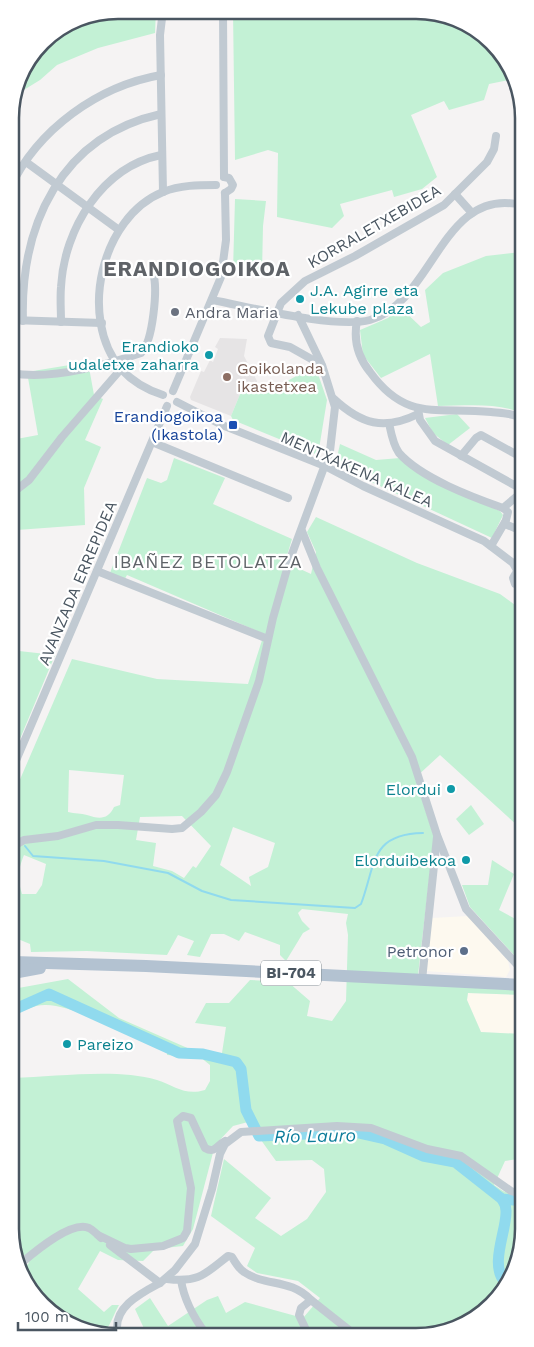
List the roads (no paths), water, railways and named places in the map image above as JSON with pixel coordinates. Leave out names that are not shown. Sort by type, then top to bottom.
[{"type":"main road","name":"BI-704","points":[[19,962],[121,965],[515,985]]},
{"type":"main road","name":"BI-704","points":[[19,972],[58,964]]},
{"type":"street","points":[[162,19],[160,35],[163,192]]},
{"type":"street","points":[[224,19],[224,177]]},
{"type":"street","points":[[19,173],[26,162],[53,130],[90,101],[127,83],[161,75]]},
{"type":"street","points":[[23,321],[23,286],[27,255],[38,218],[57,184],[72,164],[108,135],[145,117],[161,114]]},
{"type":"street","name":"KORRALETXEBIDEA","points":[[322,365],[290,347],[271,343],[268,336],[282,303],[305,280],[355,256],[406,225],[444,206],[487,162],[494,149],[496,136]]},
{"type":"street","points":[[61,322],[61,286],[64,266],[71,239],[88,207],[104,186],[122,170],[137,162],[161,155]]},
{"type":"street","points":[[26,162],[119,230]]},
{"type":"street","points":[[224,177],[231,180],[232,185],[231,190],[225,193],[219,191],[216,185],[218,180],[224,177]]},
{"type":"street","points":[[163,396],[141,386],[121,369],[115,360],[102,323],[100,279],[109,250],[119,230],[128,217],[141,206],[163,192],[188,186],[216,185]]},
{"type":"street","points":[[173,391],[212,300],[224,264],[225,193]]},
{"type":"street","points":[[455,194],[472,213]]},
{"type":"street","points":[[212,300],[298,315],[357,321],[370,320],[384,314],[402,299],[462,220],[484,206],[511,202],[515,203]]},
{"type":"street","points":[[19,374],[28,376],[48,374],[141,353],[144,350],[153,314],[156,281],[153,273]]},
{"type":"street","points":[[19,843],[24,840],[58,836],[96,826],[182,828],[202,812],[216,795],[227,772],[258,681],[290,562],[330,450],[334,399],[322,365],[298,315]]},
{"type":"street","points":[[19,321],[102,323]]},
{"type":"street","points":[[357,321],[357,348],[362,361],[381,387],[405,404],[418,411],[469,410],[515,415]]},
{"type":"street","points":[[19,488],[29,480],[62,437],[121,369]]},
{"type":"street","points":[[173,391],[178,397],[177,402],[174,406],[167,406],[163,403],[163,396],[166,392],[173,391]]},
{"type":"street","points":[[334,399],[351,415],[370,421],[388,423],[407,420],[418,411]]},
{"type":"street","name":"MENTXAKENA KALEA","points":[[177,402],[222,425],[325,466],[363,486],[491,546],[515,566]]},
{"type":"street","name":"AVANZADA ERREPIDEA","points":[[19,754],[167,406]]},
{"type":"street","points":[[418,411],[434,441],[515,488]]},
{"type":"street","points":[[388,423],[396,448],[412,464],[462,492],[503,508],[508,512],[505,522],[491,546]]},
{"type":"street","points":[[462,456],[476,438],[484,435],[515,453]]},
{"type":"street","points":[[152,442],[288,498]]},
{"type":"street","points":[[503,508],[515,496]]},
{"type":"street","points":[[505,522],[515,527]]},
{"type":"street","points":[[302,531],[317,568],[405,740],[437,835],[466,909],[515,963]]},
{"type":"street","points":[[97,571],[268,639]]},
{"type":"street","points":[[422,980],[437,835]]},
{"type":"street","points":[[98,1235],[131,1249],[163,1246],[183,1238],[187,1231],[191,1188],[177,1121],[183,1116],[191,1118],[205,1148],[209,1150],[215,1149],[223,1142],[248,1130],[337,1126],[371,1128],[427,1148],[462,1156],[515,1192]]},
{"type":"street","points":[[116,1328],[118,1317],[133,1298],[164,1281],[195,1244],[220,1154],[232,1138]]},
{"type":"street","points":[[24,1261],[68,1230],[79,1227],[89,1228],[164,1281],[204,1276],[228,1256],[232,1257],[242,1271],[256,1278],[296,1287],[346,1328]]},
{"type":"street","points":[[181,1280],[183,1293],[201,1328]]},
{"type":"street","points":[[305,1328],[299,1315],[301,1308],[311,1300]]},
{"type":"waterway","points":[[25,846],[33,856],[104,861],[168,873],[202,891],[231,900],[355,908],[361,904],[373,864],[384,845],[393,839],[423,833]]},
{"type":"waterway","name":"Río Lauro","points":[[19,1007],[49,994],[179,1053],[203,1054],[236,1062],[241,1069],[246,1110],[259,1136],[354,1132],[385,1139],[423,1156],[455,1162],[502,1199],[515,1200]]},
{"type":"waterway","points":[[502,1199],[506,1211],[499,1257],[500,1275],[502,1278]]},
{"type":"place","name":"J.A. Agirre eta Lekube plaza","points":[[300,299]]},
{"type":"place","name":"Andra Maria","points":[[175,312]]},
{"type":"place","name":"Erandioko udaletxe zaharra","points":[[209,355]]},
{"type":"place","name":"Goikolanda ikastetxea","points":[[227,377]]},
{"type":"place","name":"Erandiogoikoa (Ikastola)","points":[[233,425]]},
{"type":"place","name":"Elordui","points":[[451,789]]},
{"type":"place","name":"Elorduibekoa","points":[[466,860]]},
{"type":"place","name":"Petronor","points":[[464,951]]},
{"type":"place","name":"Pareizo","points":[[67,1044]]},
{"type":"district","name":"ERANDIOGOIKOA","points":[[197,269]]},
{"type":"district","name":"IBAÑEZ BETOLATZA","points":[[208,562]]}]
